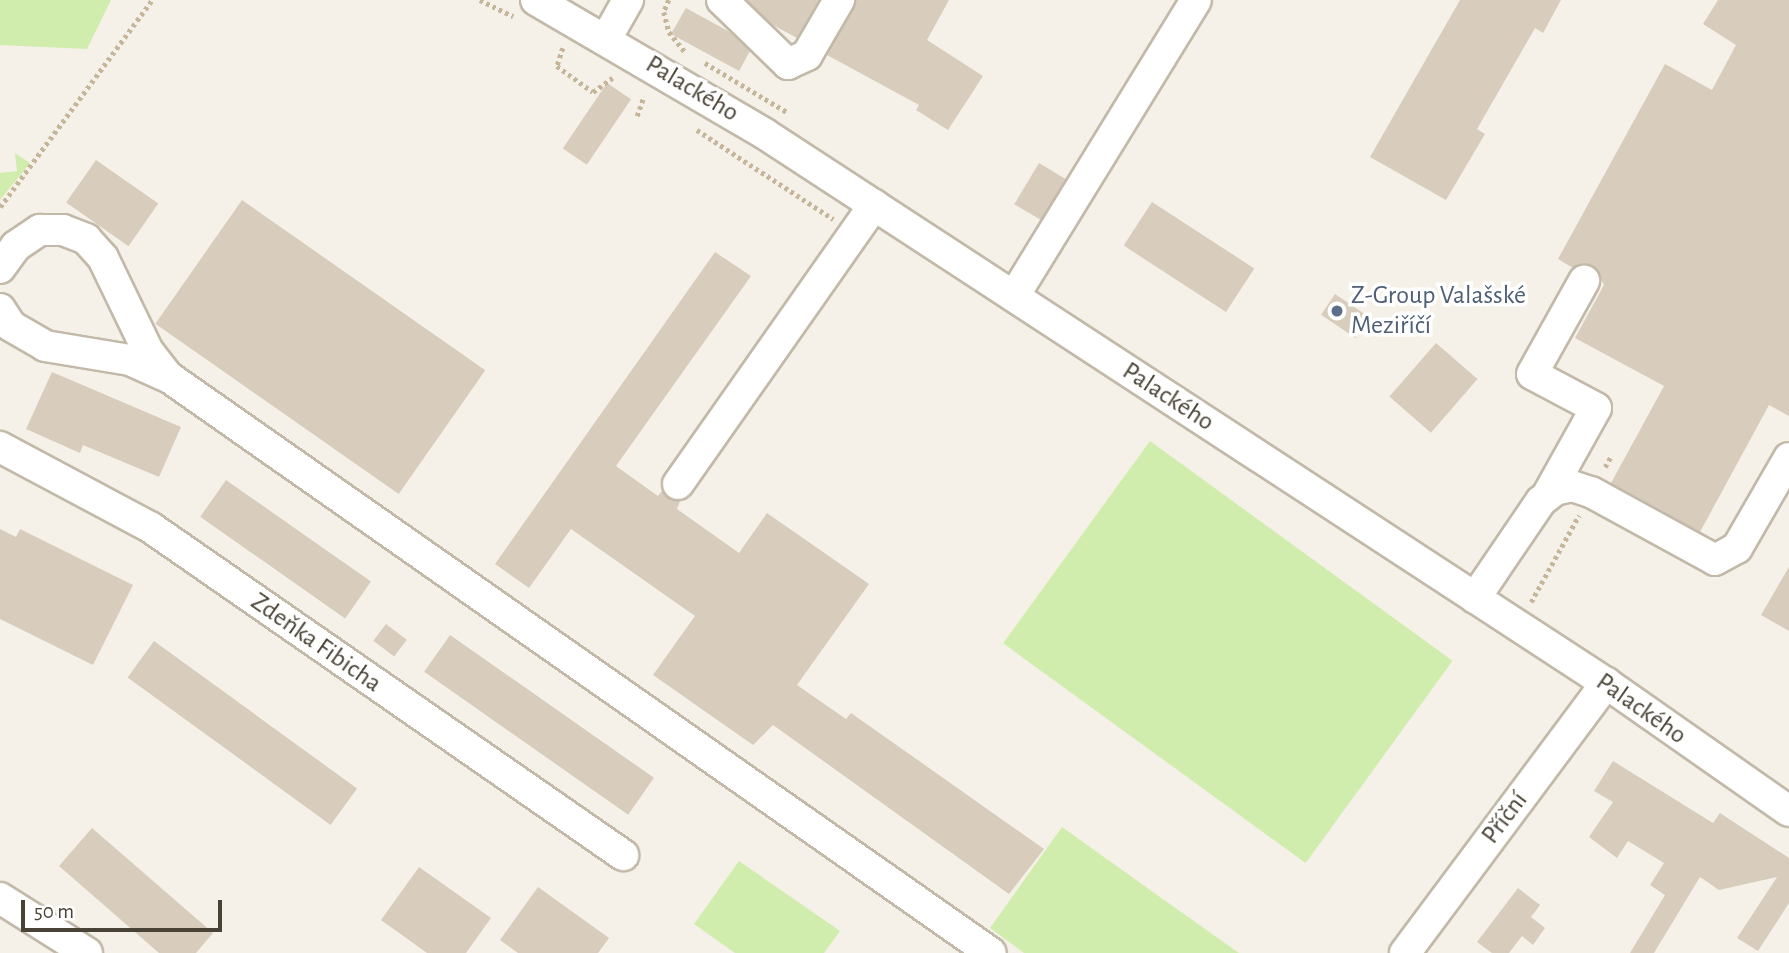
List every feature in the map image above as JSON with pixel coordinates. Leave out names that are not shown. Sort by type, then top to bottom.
[{"type":"street","points":[[606,39],[628,0]]},
{"type":"street","points":[[722,0],[788,64],[807,55],[839,0]]},
{"type":"street","points":[[1014,296],[1196,0]]},
{"type":"street","name":"Palackého","points":[[526,9],[606,39],[874,205],[1606,683],[1789,811]]},
{"type":"street","points":[[678,484],[874,205]]},
{"type":"street","points":[[0,268],[16,246],[40,230],[63,230],[86,239],[110,269],[148,351],[170,378]]},
{"type":"street","points":[[1475,598],[1548,494],[1596,408],[1532,374],[1584,281]]},
{"type":"street","points":[[0,309],[11,326],[45,346],[130,360],[170,378],[991,953]]},
{"type":"street","name":"Zdeňka Fibicha","points":[[0,447],[150,527],[623,855]]},
{"type":"street","points":[[1548,494],[1572,486],[1591,492],[1706,557],[1724,559],[1737,548],[1789,458]]},
{"type":"street","name":"Příční","points":[[1405,953],[1606,683]]},
{"type":"street","points":[[0,898],[87,953]]},
{"type":"path","points":[[0,207],[152,0]]},
{"type":"path","points":[[480,0],[526,9]]},
{"type":"path","points":[[558,38],[563,53],[557,66],[593,92],[604,80],[619,81]]},
{"type":"path","points":[[635,91],[655,104]]},
{"type":"path","points":[[637,116],[643,96]]},
{"type":"path","points":[[690,125],[854,233]]},
{"type":"path","points":[[1530,603],[1611,456]]},
{"type":"green space","points":[[0,0],[111,0],[87,49],[0,45]]},
{"type":"green space","points":[[15,153],[30,163],[0,200],[0,173],[17,171]]},
{"type":"green space","points":[[1150,441],[1453,661],[1306,863],[1003,643]]},
{"type":"green space","points":[[1062,827],[1239,953],[1024,953],[990,928]]},
{"type":"green space","points":[[739,861],[840,931],[824,953],[735,953],[694,924]]},
{"type":"building","points":[[747,0],[819,0],[797,38],[773,25]]},
{"type":"building","points":[[856,0],[949,0],[927,40],[983,76],[948,130],[916,110],[919,105],[827,55]]},
{"type":"building","points":[[1460,0],[1561,0],[1543,33],[1535,28],[1477,129],[1485,134],[1446,200],[1370,157]]},
{"type":"building","points":[[1718,0],[1789,0],[1789,416],[1769,405],[1700,532],[1611,483],[1664,386],[1575,338],[1604,285],[1592,265],[1573,268],[1558,259],[1665,64],[1712,90],[1736,45],[1703,24]]},
{"type":"building","points":[[686,8],[728,31],[750,51],[739,71],[671,34]]},
{"type":"building","points":[[607,83],[631,99],[587,165],[563,148]]},
{"type":"building","points":[[96,160],[158,204],[128,246],[66,203]]},
{"type":"building","points":[[1039,163],[1066,179],[1041,220],[1014,204]]},
{"type":"building","points":[[242,200],[485,370],[399,494],[155,324]]},
{"type":"building","points":[[1152,202],[1254,268],[1226,312],[1124,246]]},
{"type":"building","points":[[715,252],[751,276],[616,466],[658,496],[662,491],[680,501],[677,509],[739,553],[767,513],[869,584],[797,685],[846,719],[851,713],[1044,849],[1009,894],[773,725],[753,745],[653,675],[695,616],[571,529],[529,588],[495,564]]},
{"type":"building","points":[[1335,294],[1370,317],[1356,338],[1321,315]]},
{"type":"building","points":[[1436,343],[1478,379],[1431,433],[1389,397]]},
{"type":"building","points":[[52,372],[181,427],[159,477],[83,445],[80,453],[26,429]]},
{"type":"building","points":[[226,480],[371,582],[345,618],[200,517]]},
{"type":"building","points":[[0,529],[16,537],[20,529],[133,585],[93,665],[0,619]]},
{"type":"building","points":[[1789,567],[1789,631],[1761,615]]},
{"type":"building","points":[[386,624],[407,640],[394,656],[373,641]]},
{"type":"building","points":[[450,635],[654,778],[628,815],[424,672]]},
{"type":"building","points":[[154,641],[357,789],[331,825],[128,677]]},
{"type":"building","points":[[1613,761],[1713,823],[1720,813],[1789,858],[1789,903],[1758,951],[1737,938],[1777,877],[1719,890],[1700,877],[1654,953],[1630,953],[1665,895],[1650,885],[1664,863],[1628,841],[1617,858],[1589,837],[1613,802],[1594,791]]},
{"type":"building","points":[[92,828],[213,933],[196,953],[159,953],[59,866]]},
{"type":"building","points":[[419,867],[491,918],[466,953],[427,953],[381,920]]},
{"type":"building","points":[[538,887],[609,938],[598,953],[518,953],[500,940]]},
{"type":"building","points":[[1518,888],[1540,905],[1531,917],[1545,928],[1533,945],[1522,936],[1509,953],[1492,953],[1477,942]]},
{"type":"place","name":"Z-Group Valašské Meziříčí","points":[[1337,311]]}]
